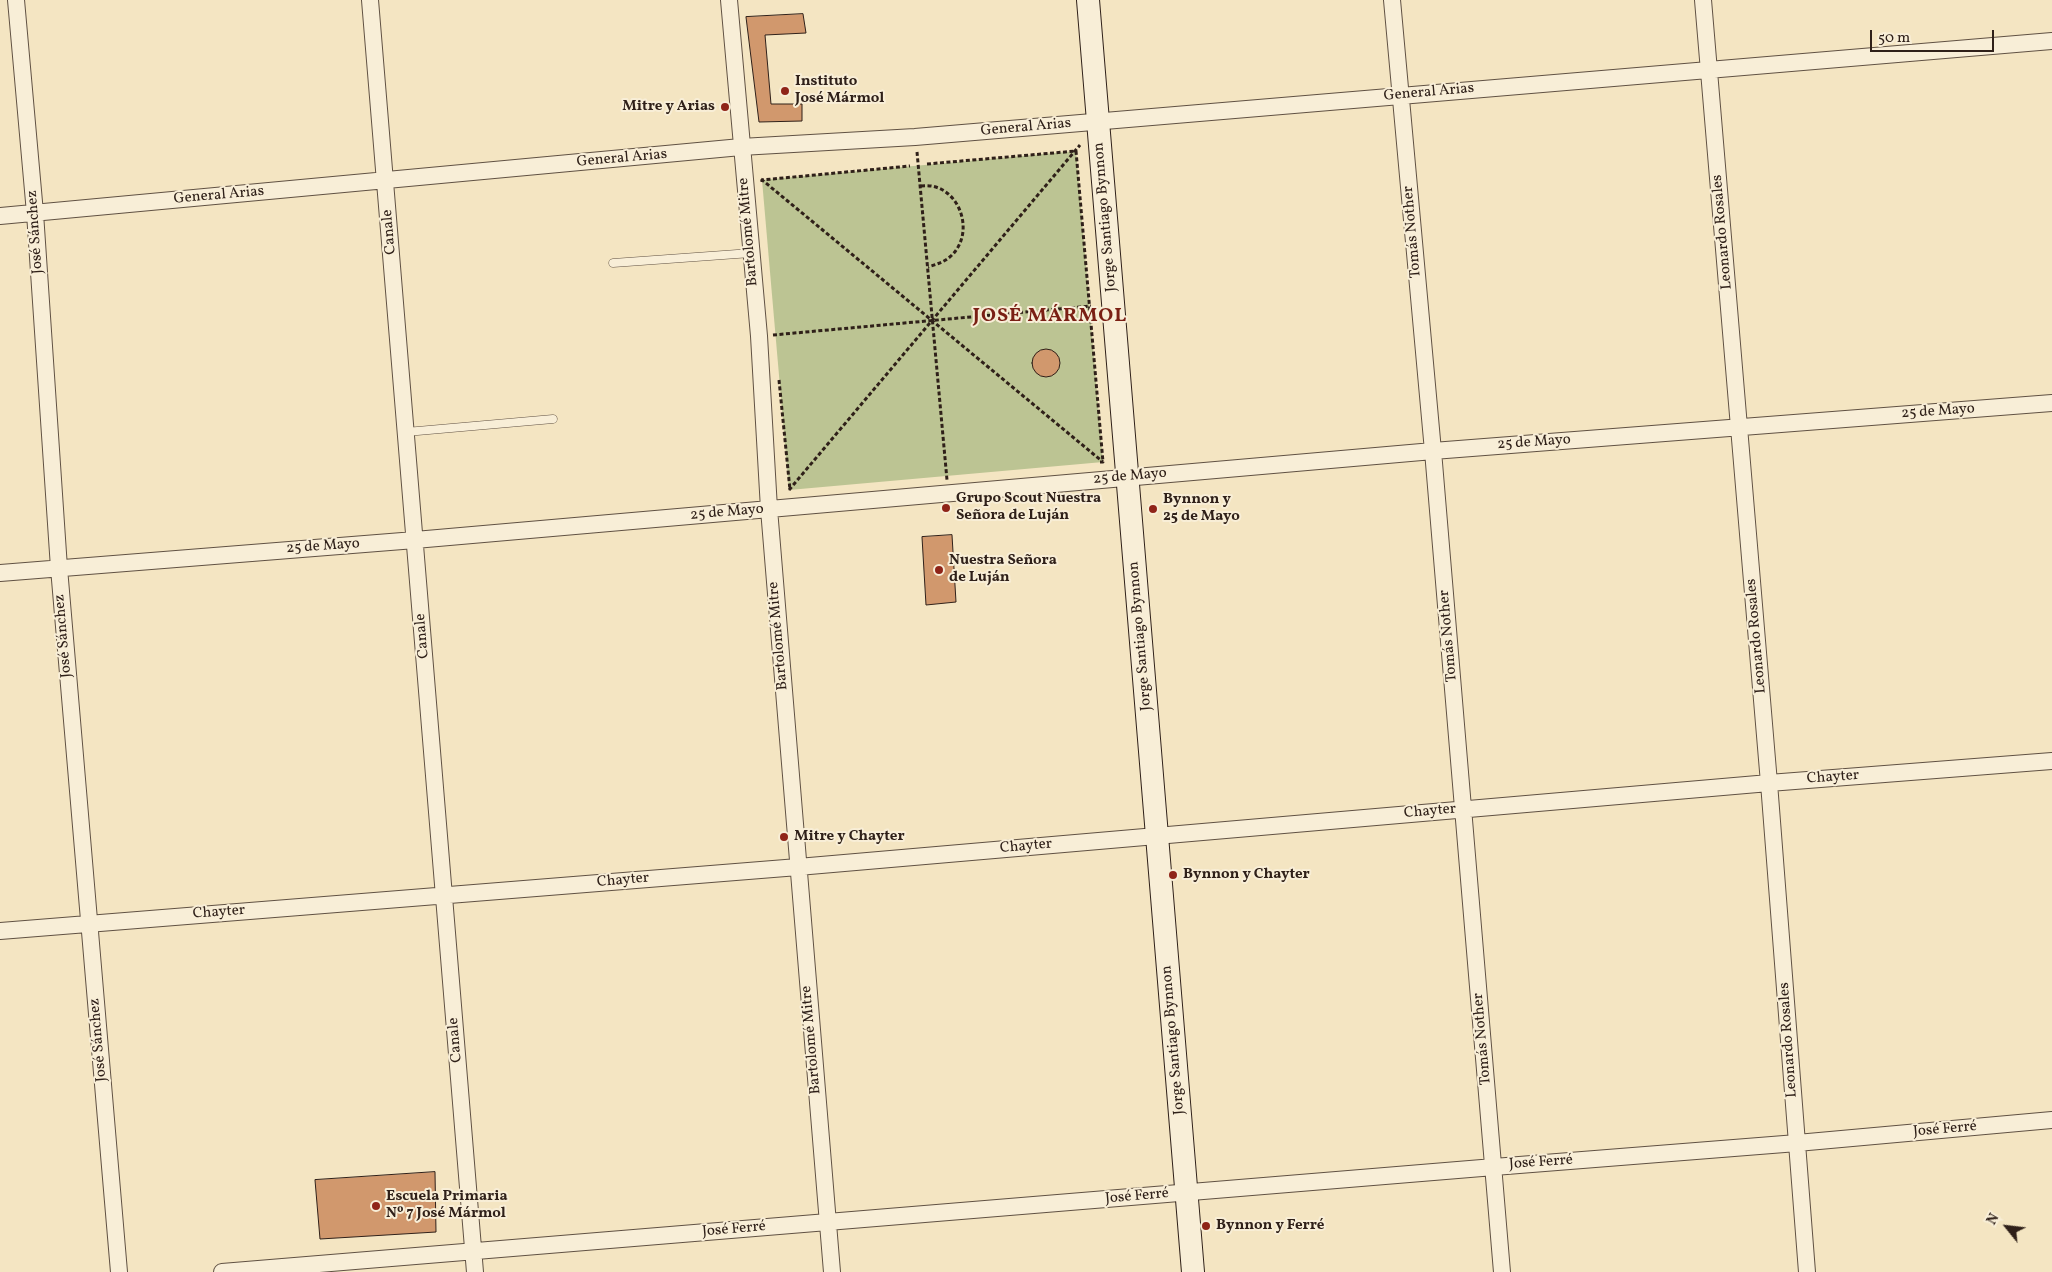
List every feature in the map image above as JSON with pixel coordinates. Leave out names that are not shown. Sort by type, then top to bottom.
[{"type":"street","name":"José Sánchez","points":[[16,0],[35,213],[59,568],[119,1272]]},
{"type":"street","name":"Canale","points":[[370,0],[475,1272]]},
{"type":"street","name":"Bartolomé Mitre","points":[[729,0],[751,253],[767,335],[769,509],[832,1272]]},
{"type":"street","name":"Jorge Santiago Bynnon","points":[[1088,0],[1193,1272]]},
{"type":"street","name":"Tomás Nother","points":[[1392,0],[1464,809],[1502,1272]]},
{"type":"street","name":"Leonardo Rosales","points":[[1703,0],[1769,783],[1807,1272]]},
{"type":"street","name":"General Arias","points":[[0,216],[741,147],[915,137],[2052,41]]},
{"type":"street","name":"25 de Mayo","points":[[0,573],[415,540],[1433,451],[2052,403]]},
{"type":"street","name":"Chayter","points":[[0,931],[798,867],[1769,783],[2052,761]]},
{"type":"street","name":"José Ferré","points":[[222,1272],[1186,1192],[1797,1144],[2052,1120]]},
{"type":"lane","points":[[613,263],[751,253]]},
{"type":"lane","points":[[406,432],[553,419]]},
{"type":"path","points":[[769,509],[789,490],[1076,151],[1098,122]]},
{"type":"path","points":[[915,137],[948,493]]},
{"type":"path","points":[[927,164],[1076,151]]},
{"type":"path","points":[[1076,151],[1103,462]]},
{"type":"path","points":[[743,165],[1103,462],[1128,477]]},
{"type":"path","points":[[762,180],[910,166]]},
{"type":"path","points":[[762,180],[763,189]]},
{"type":"path","points":[[921,186],[926,185],[939,188],[951,196],[959,206],[963,218],[962,238],[952,255],[942,262],[928,267]]},
{"type":"path","points":[[767,335],[1114,304]]},
{"type":"path","points":[[767,335],[775,325]]},
{"type":"path","points":[[767,335],[776,344]]},
{"type":"path","points":[[779,374],[789,490]]},
{"type":"path","points":[[1093,463],[1103,462]]},
{"type":"path","points":[[937,477],[957,475]]},
{"type":"path","points":[[789,490],[799,490]]},
{"type":"green space","points":[[1076,151],[1103,462],[789,490],[762,180]]},
{"type":"building","points":[[803,14],[806,33],[765,35],[771,104],[802,104],[802,121],[759,122],[746,17]]},
{"type":"building","points":[[1046,349],[1056,353],[1060,363],[1056,373],[1046,377],[1036,373],[1032,363],[1036,353]]},
{"type":"building","name":"Nuestra Señora de Luján","points":[[952,535],[956,602],[926,605],[922,537]]},
{"type":"building","name":"Escuela Primaria Nº 7 José Mármol","points":[[435,1172],[436,1232],[320,1239],[315,1180]]},
{"type":"place","name":"Instituto José Mármol","points":[[785,91]]},
{"type":"place","name":"Mitre y Arias","points":[[725,107]]},
{"type":"place","name":"Grupo Scout Nuestra Señora de Luján","points":[[946,508]]},
{"type":"place","name":"Bynnon y 25 de Mayo","points":[[1153,509]]},
{"type":"place","name":"Nuestra Señora de Luján","points":[[939,570]]},
{"type":"place","name":"Mitre y Chayter","points":[[784,837]]},
{"type":"place","name":"Bynnon y Chayter","points":[[1173,875]]},
{"type":"place","name":"Escuela Primaria Nº 7 José Mármol","points":[[376,1206]]},
{"type":"place","name":"Bynnon y Ferré","points":[[1206,1226]]},
{"type":"district","name":"JOSÉ MÁRMOL","points":[[1050,317]]}]
